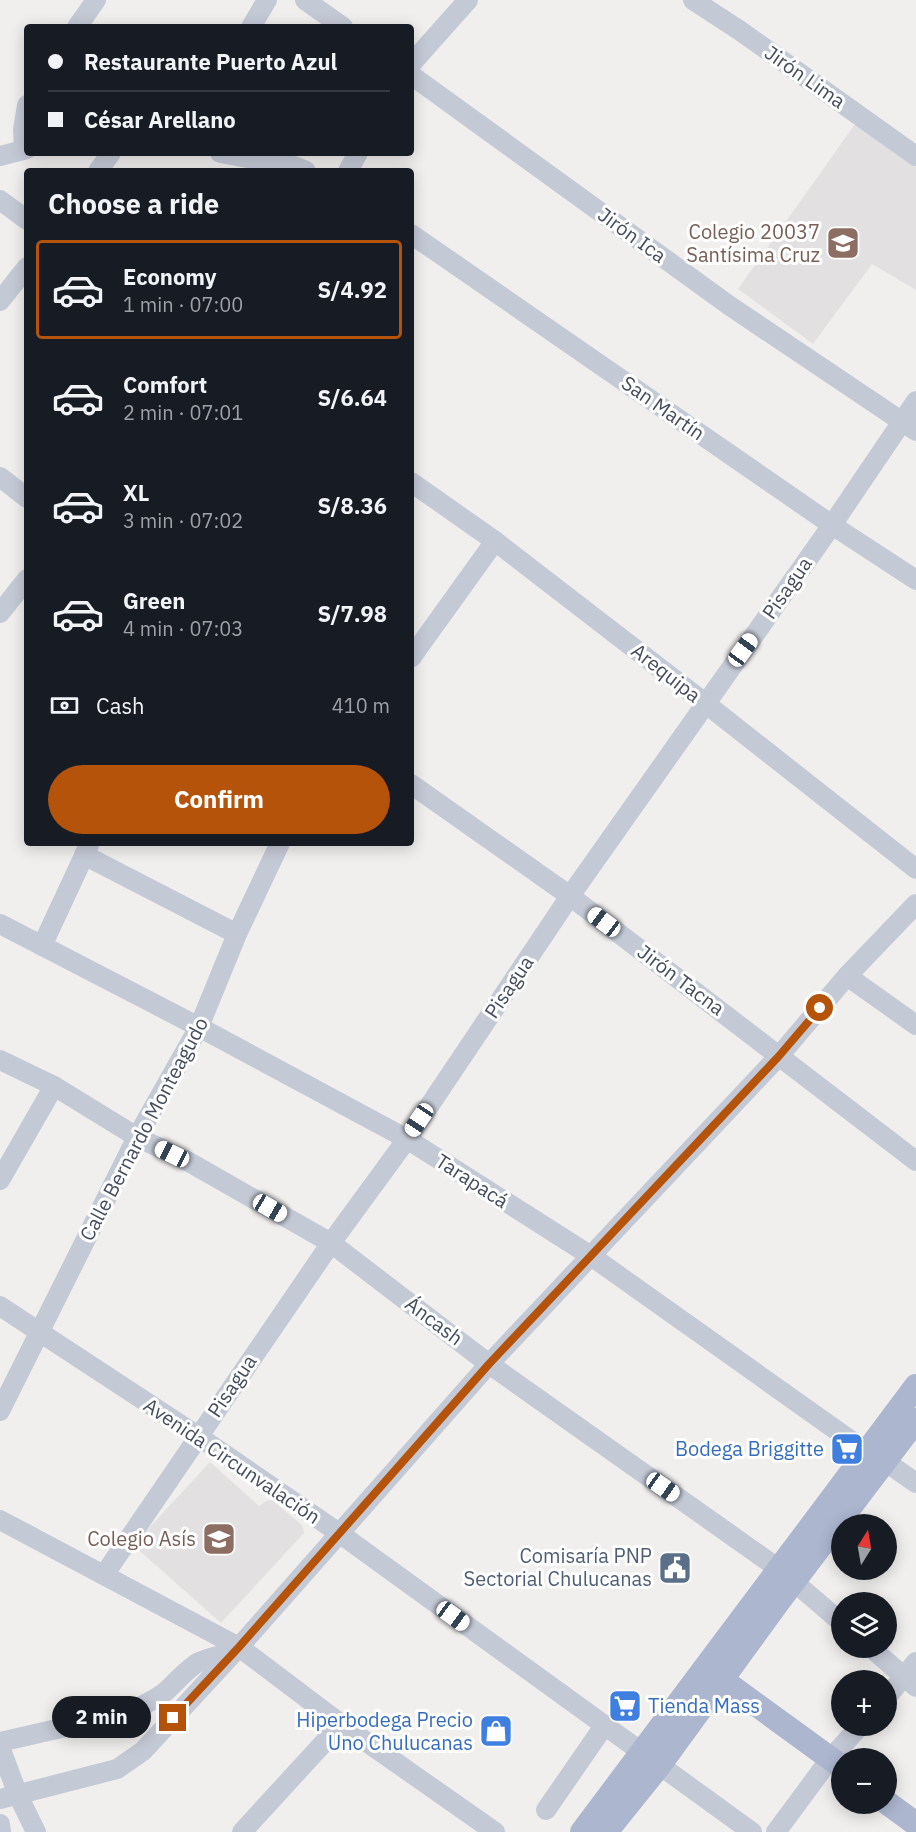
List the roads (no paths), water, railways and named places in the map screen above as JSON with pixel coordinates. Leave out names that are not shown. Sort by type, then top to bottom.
[{"type":"main road","points":[[606,1832],[651,1759],[712,1674],[877,1457],[916,1386]]},
{"type":"main road","points":[[877,1457],[916,1420]]},
{"type":"main road","points":[[712,1674],[831,1759]]},
{"type":"main road","points":[[582,1832],[651,1759]]},
{"type":"main road","points":[[897,1810],[916,1824]]},
{"type":"street","points":[[79,24],[96,0]]},
{"type":"street","points":[[253,24],[267,0]]},
{"type":"street","points":[[304,0],[339,24]]},
{"type":"street","points":[[414,61],[468,0]]},
{"type":"street","name":"Jirón Lima","points":[[693,0],[916,156]]},
{"type":"street","name":"Jirón Ica","points":[[414,77],[730,306],[909,425]]},
{"type":"street","points":[[0,156],[24,150]]},
{"type":"street","points":[[237,156],[299,168]]},
{"type":"street","points":[[0,200],[24,218]]},
{"type":"street","name":"San Martín","points":[[414,236],[832,525],[916,580]]},
{"type":"street","points":[[0,301],[24,271]]},
{"type":"street","name":"Pisagua","points":[[104,1575],[330,1243],[407,1139],[570,896],[705,703],[832,525],[909,425],[916,401]]},
{"type":"street","points":[[0,477],[24,496]]},
{"type":"street","name":"Arequipa","points":[[414,484],[495,541],[916,870]]},
{"type":"street","points":[[414,654],[495,541]]},
{"type":"street","points":[[0,613],[24,583]]},
{"type":"street","name":"Jirón Tacna","points":[[414,786],[570,896],[916,1161]]},
{"type":"street","name":"Calle Bernardo Monteagudo","points":[[0,1411],[138,1137],[199,1027],[237,934],[279,846]]},
{"type":"street","points":[[42,946],[87,849],[237,934]]},
{"type":"street","points":[[9,1797],[117,1769],[143,1750],[236,1650],[489,1364],[779,1056],[847,976],[916,904]]},
{"type":"street","name":"Tarapacá","points":[[0,924],[199,1027],[407,1139],[591,1257],[916,1483]]},
{"type":"street","points":[[847,976],[916,1025]]},
{"type":"street","name":"Áncash","points":[[0,1060],[54,1086],[138,1137],[189,1162],[330,1243],[489,1364],[787,1576],[831,1614]]},
{"type":"street","points":[[0,1179],[54,1086]]},
{"type":"street","name":"Avenida Circunvalación","points":[[0,1306],[198,1436],[339,1533],[752,1832]]},
{"type":"street","points":[[0,1520],[104,1575],[236,1650],[495,1832]]},
{"type":"street","points":[[0,1742],[127,1713],[146,1705],[198,1663],[236,1650]]},
{"type":"street","points":[[886,1658],[912,1676],[897,1689]]},
{"type":"street","points":[[242,1832],[341,1724]]},
{"type":"street","points":[[546,1810],[604,1726]]},
{"type":"street","points":[[0,1747],[9,1797],[36,1832]]},
{"type":"street","points":[[776,1832],[831,1769]]},
{"type":"street","points":[[0,1824],[1,1832]]},
{"type":"place","name":"Colegio 20037 Santísima Cruz","points":[[843,243]]},
{"type":"place","name":"Bodega Briggitte","points":[[847,1449]]},
{"type":"place","name":"Colegio Asís","points":[[219,1539]]},
{"type":"place","name":"Comisaría PNP Sectorial Chulucanas","points":[[675,1568]]},
{"type":"place","name":"Tienda Mass","points":[[625,1706]]},
{"type":"place","name":"Hiperbodega Precio Uno Chulucanas","points":[[496,1731]]}]
